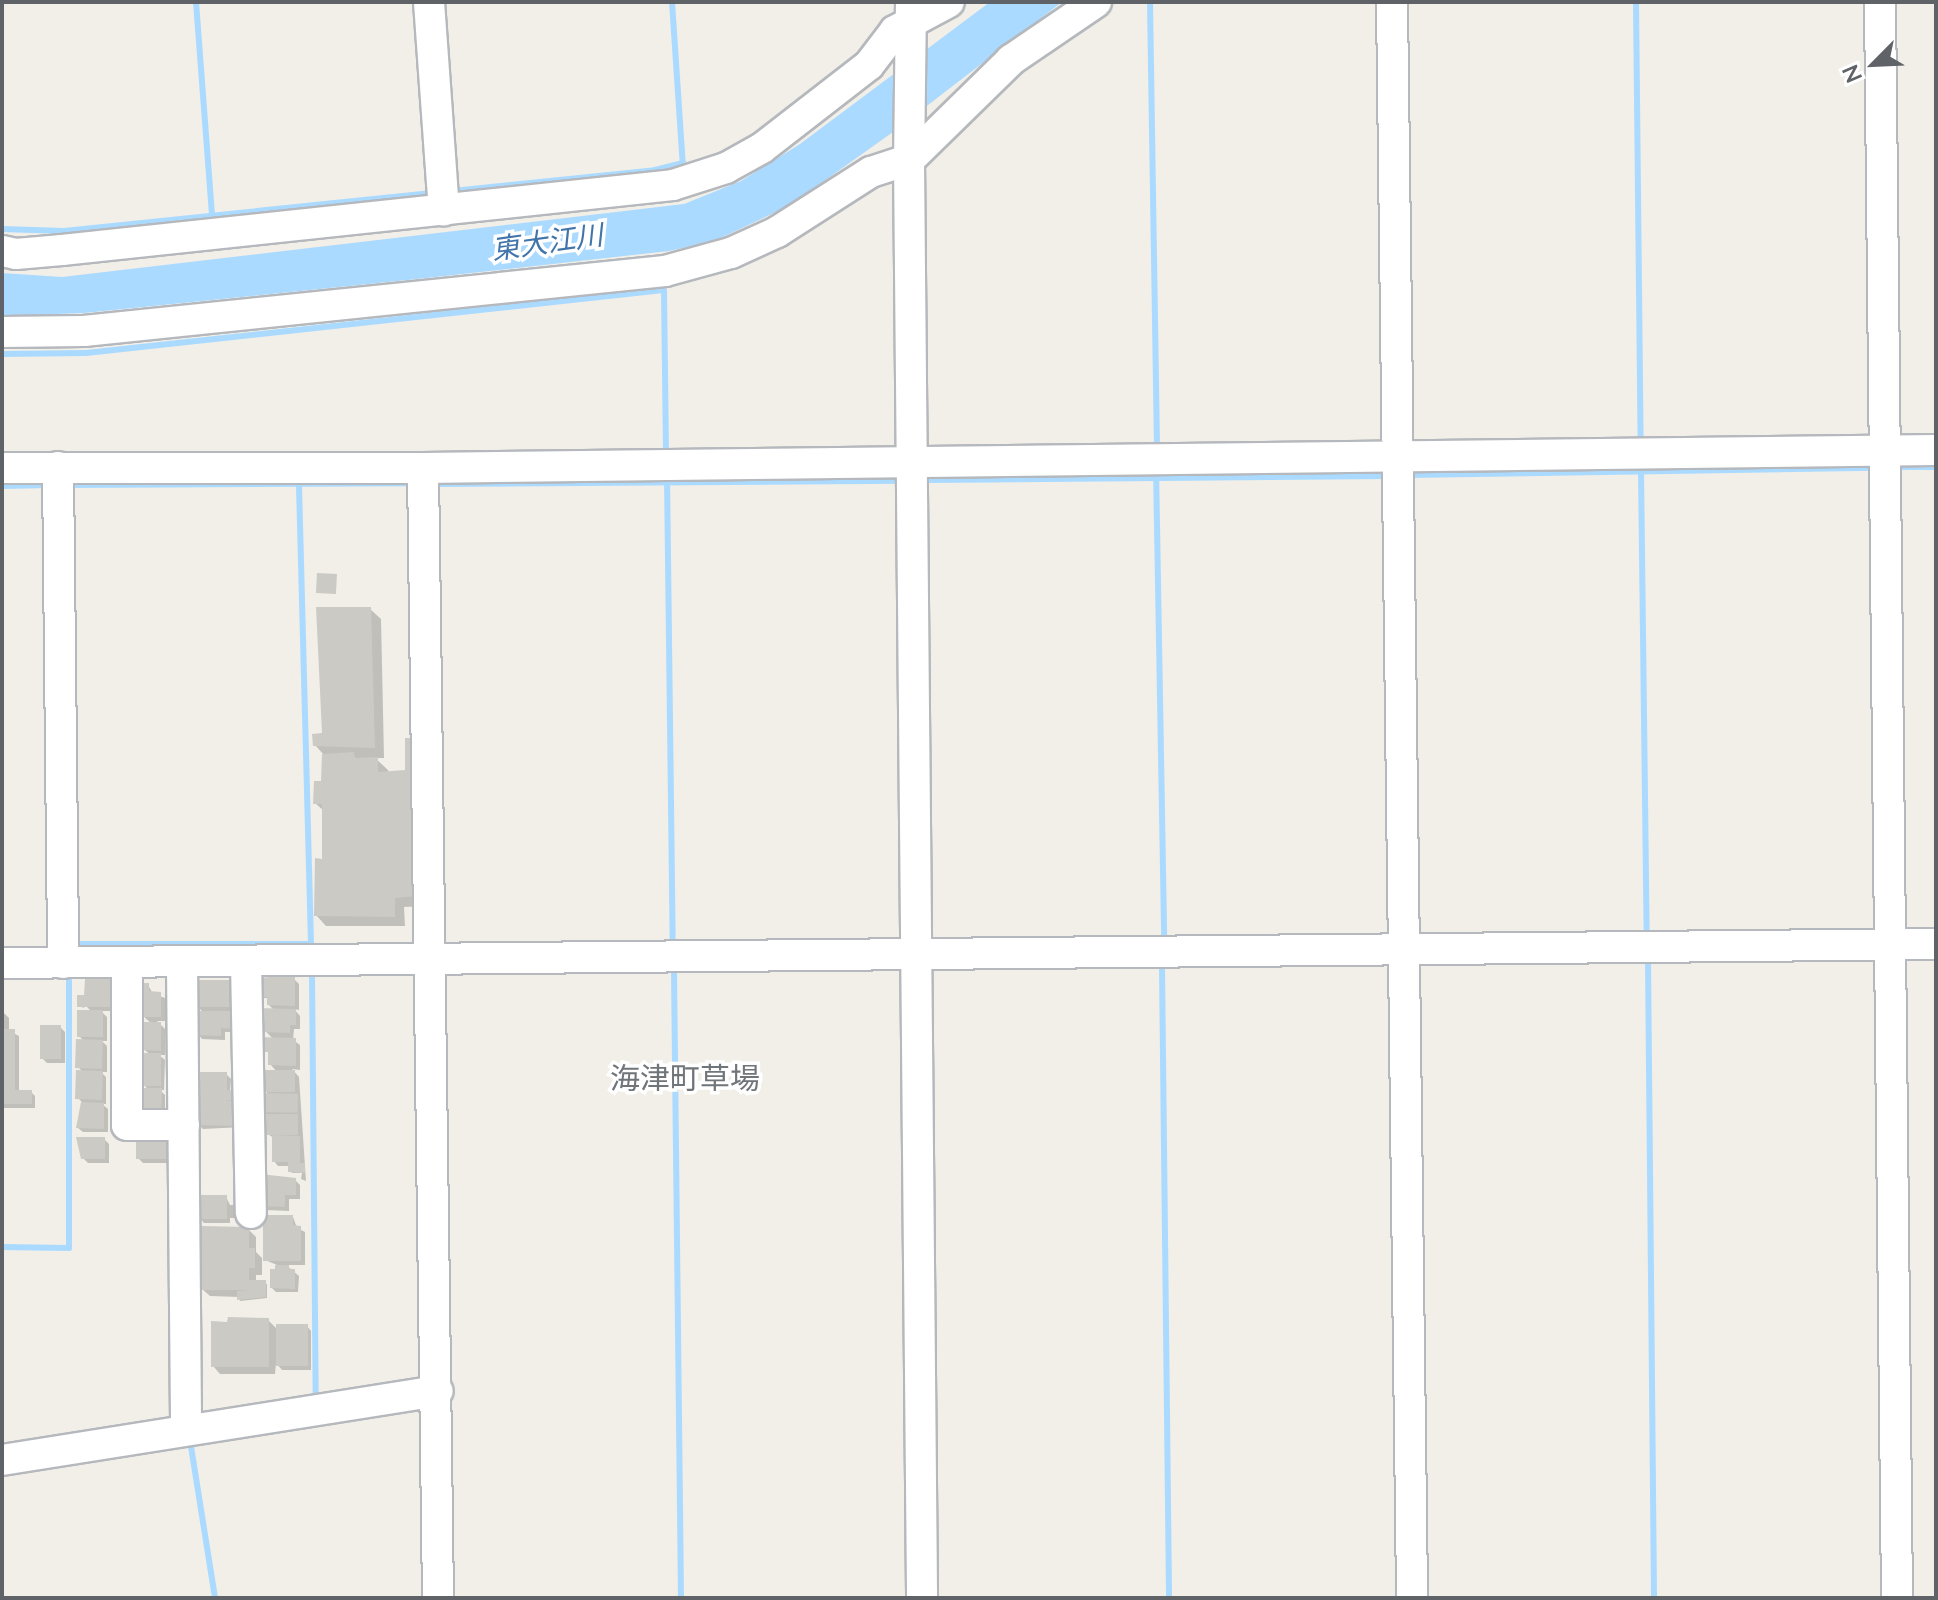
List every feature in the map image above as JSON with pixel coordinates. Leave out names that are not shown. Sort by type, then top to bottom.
[{"type":"street","points":[[429,2],[444,210]]},
{"type":"street","points":[[2,251],[16,254],[62,250],[673,185],[726,168],[797,124],[869,65],[895,31],[949,2]]},
{"type":"street","points":[[2,332],[84,331],[665,271],[731,253],[777,232],[910,150],[1011,60],[1096,2]]},
{"type":"street","points":[[1392,2],[1412,1598]]},
{"type":"street","points":[[1880,2],[1897,1598]]},
{"type":"street","points":[[912,21],[911,460],[922,1598]]},
{"type":"street","points":[[2,468],[423,468],[1397,454],[1936,450]]},
{"type":"street","points":[[58,467],[63,963]]},
{"type":"street","points":[[423,468],[438,1391],[438,1598]]},
{"type":"street","points":[[2,963],[1936,944]]},
{"type":"street","points":[[246,961],[251,1213]]},
{"type":"street","points":[[182,962],[186,1430]]},
{"type":"street","points":[[127,963],[127,1125],[184,1125]]},
{"type":"street","points":[[2,1460],[438,1391]]},
{"type":"water","name":"東大江川","points":[[990,2],[1062,2],[893,132],[789,206],[714,241],[669,251],[417,279],[84,313],[2,316],[2,273],[62,277],[684,204],[741,181],[800,144]]},
{"type":"building","points":[[317,573],[337,574],[336,594],[316,593]]},
{"type":"building","points":[[316,607],[371,607],[375,748],[313,746],[312,734],[322,733]]},
{"type":"building","points":[[405,738],[416,738],[417,896],[395,898],[395,917],[314,916],[315,858],[322,859],[322,804],[313,804],[314,781],[321,781],[322,754],[354,752],[355,758],[378,757],[378,772],[405,770]]},
{"type":"building","points":[[295,977],[295,1006],[267,1005],[267,997],[255,997],[255,978]]},
{"type":"building","points":[[85,979],[112,979],[112,1007],[77,1007],[77,995],[84,995]]},
{"type":"building","points":[[195,980],[232,980],[232,1007],[195,1007]]},
{"type":"building","points":[[134,983],[149,983],[149,991],[161,992],[161,1017],[142,1017]]},
{"type":"building","points":[[257,1008],[296,1009],[296,1025],[290,1025],[290,1033],[263,1032],[263,1025],[257,1025]]},
{"type":"building","points":[[77,1010],[103,1010],[103,1037],[77,1037]]},
{"type":"building","points":[[196,1011],[235,1011],[235,1029],[221,1028],[221,1036],[196,1035]]},
{"type":"building","points":[[135,1022],[161,1022],[161,1051],[143,1050],[143,1045],[135,1044]]},
{"type":"building","points":[[40,1025],[61,1025],[61,1059],[40,1059]]},
{"type":"building","points":[[2,1029],[15,1029],[15,1090],[32,1090],[32,1104],[2,1104]]},
{"type":"building","points":[[256,1037],[296,1038],[296,1066],[268,1065],[268,1052],[264,1052],[264,1044],[256,1044]]},
{"type":"building","points":[[76,1039],[103,1040],[102,1069],[75,1068]]},
{"type":"building","points":[[142,1053],[161,1053],[161,1086],[142,1086],[142,1078],[137,1078],[137,1063],[142,1064]]},
{"type":"building","points":[[76,1070],[103,1071],[102,1100],[75,1099]]},
{"type":"building","points":[[265,1070],[295,1070],[295,1092],[265,1092]]},
{"type":"building","points":[[197,1072],[227,1072],[227,1090],[243,1091],[243,1100],[225,1100],[242,1102],[242,1126],[196,1125]]},
{"type":"building","points":[[144,1088],[162,1088],[161,1116],[134,1111],[135,1097],[143,1097]]},
{"type":"building","points":[[257,1093],[298,1094],[298,1113],[257,1112]]},
{"type":"building","points":[[81,1102],[104,1103],[104,1129],[76,1128]]},
{"type":"building","points":[[259,1114],[298,1114],[298,1135],[259,1135]]},
{"type":"building","points":[[272,1135],[300,1136],[300,1163],[305,1163],[305,1173],[288,1172],[288,1162],[272,1162]]},
{"type":"building","points":[[141,1136],[164,1136],[164,1142],[168,1142],[168,1159],[136,1159],[136,1142],[141,1142]]},
{"type":"building","points":[[76,1137],[105,1137],[105,1159],[81,1159]]},
{"type":"building","points":[[260,1174],[296,1178],[296,1195],[285,1195],[285,1207],[259,1206]]},
{"type":"building","points":[[198,1195],[227,1195],[227,1219],[198,1219]]},
{"type":"building","points":[[263,1215],[293,1215],[293,1225],[301,1226],[301,1261],[263,1261]]},
{"type":"building","points":[[201,1226],[249,1227],[249,1248],[255,1248],[255,1268],[249,1268],[249,1280],[266,1280],[266,1297],[237,1300],[237,1291],[250,1290],[200,1290]]},
{"type":"building","points":[[275,1265],[289,1265],[289,1269],[295,1269],[295,1289],[270,1288],[270,1269],[275,1269]]},
{"type":"building","points":[[228,1317],[269,1318],[269,1367],[211,1367],[211,1321],[227,1322]]},
{"type":"building","points":[[276,1324],[308,1324],[308,1366],[276,1366]]},
{"type":"waterway","points":[[196,2],[212,216]]},
{"type":"waterway","points":[[672,2],[683,166]]},
{"type":"waterway","points":[[1150,2],[1157,448]]},
{"type":"waterway","points":[[1636,2],[1641,445]]},
{"type":"waterway","points":[[453,191],[655,170],[683,163]]},
{"type":"waterway","points":[[2,229],[64,231],[432,193]]},
{"type":"waterway","points":[[2,354],[86,353],[664,290],[666,455]]},
{"type":"waterway","points":[[1894,467],[1936,467]]},
{"type":"waterway","points":[[1156,468],[1164,939]]},
{"type":"waterway","points":[[1407,475],[1875,468]]},
{"type":"waterway","points":[[1641,470],[1647,932]]},
{"type":"waterway","points":[[667,476],[673,943]]},
{"type":"waterway","points":[[924,480],[1388,476]]},
{"type":"waterway","points":[[434,484],[902,481]]},
{"type":"waterway","points":[[68,485],[413,483]]},
{"type":"waterway","points":[[2,486],[50,485]]},
{"type":"waterway","points":[[80,944],[311,944],[299,485]]},
{"type":"waterway","points":[[1648,959],[1654,1598]]},
{"type":"waterway","points":[[1162,967],[1169,1598]]},
{"type":"waterway","points":[[674,971],[681,1598]]},
{"type":"waterway","points":[[312,973],[316,1398],[313,1399]]},
{"type":"waterway","points":[[2,1247],[69,1248],[69,976]]},
{"type":"waterway","points":[[190,1440],[215,1598]]},
{"type":"district","name":"海津町草場","points":[[685,1077]]}]
